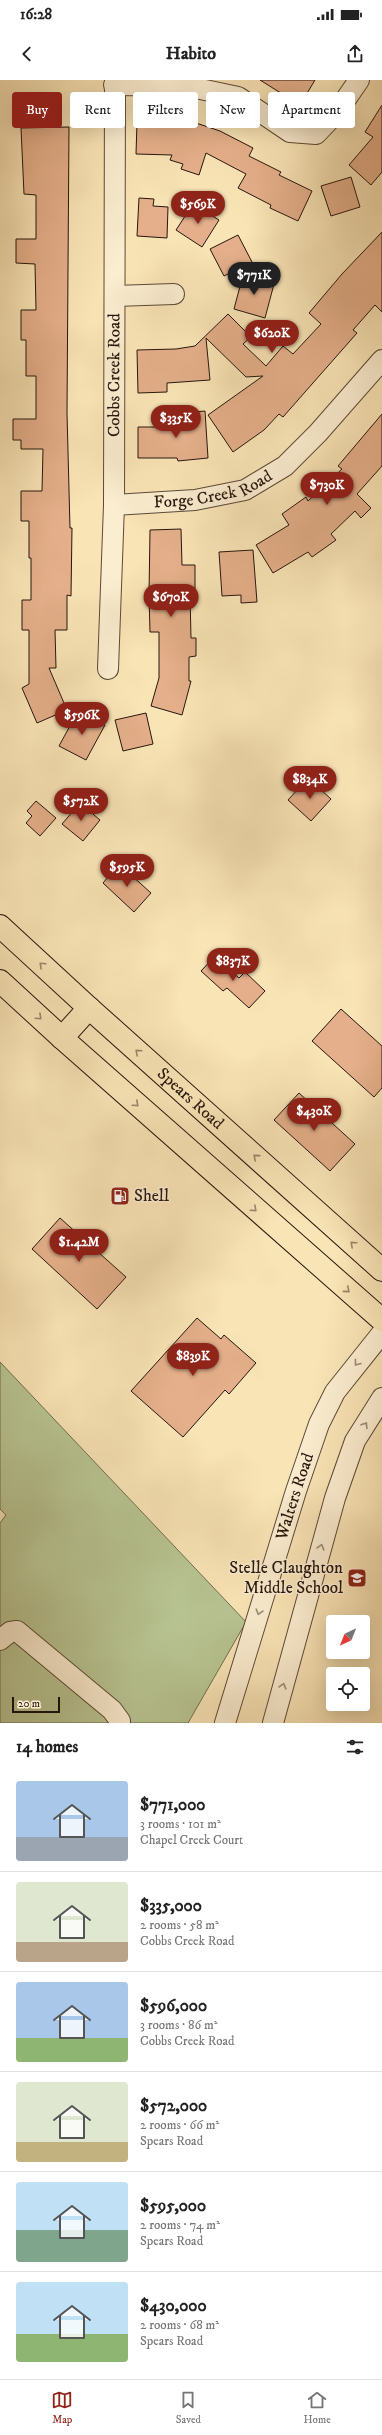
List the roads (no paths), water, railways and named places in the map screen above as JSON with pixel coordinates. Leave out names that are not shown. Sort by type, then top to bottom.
[{"type":"main road","name":"Spears Road","points":[[0,926],[88,1008],[382,1270]]},
{"type":"main road","points":[[0,981],[62,1038],[382,1320]]},
{"type":"main road","points":[[62,1038],[88,1008]]},
{"type":"street","points":[[114,82],[186,86],[238,97],[290,132],[316,134],[337,112],[359,80]]},
{"type":"street","name":"Cobbs Creek Road","points":[[108,669],[114,505],[114,82]]},
{"type":"street","points":[[115,296],[174,294]]},
{"type":"street","name":"Forge Creek Road","points":[[114,505],[195,500],[245,490],[285,466],[318,433],[382,360]]},
{"type":"street","name":"Walters Road","points":[[225,1723],[319,1424],[335,1392],[382,1333]]},
{"type":"street","points":[[272,1723],[335,1498],[355,1441],[382,1398]]},
{"type":"street","points":[[0,1640],[10,1632],[17,1631],[112,1710],[120,1723]]},
{"type":"place","name":"Shell","points":[[120,1196]]},
{"type":"place","name":"Stelle Claughton Middle School","points":[[357,1578]]}]
